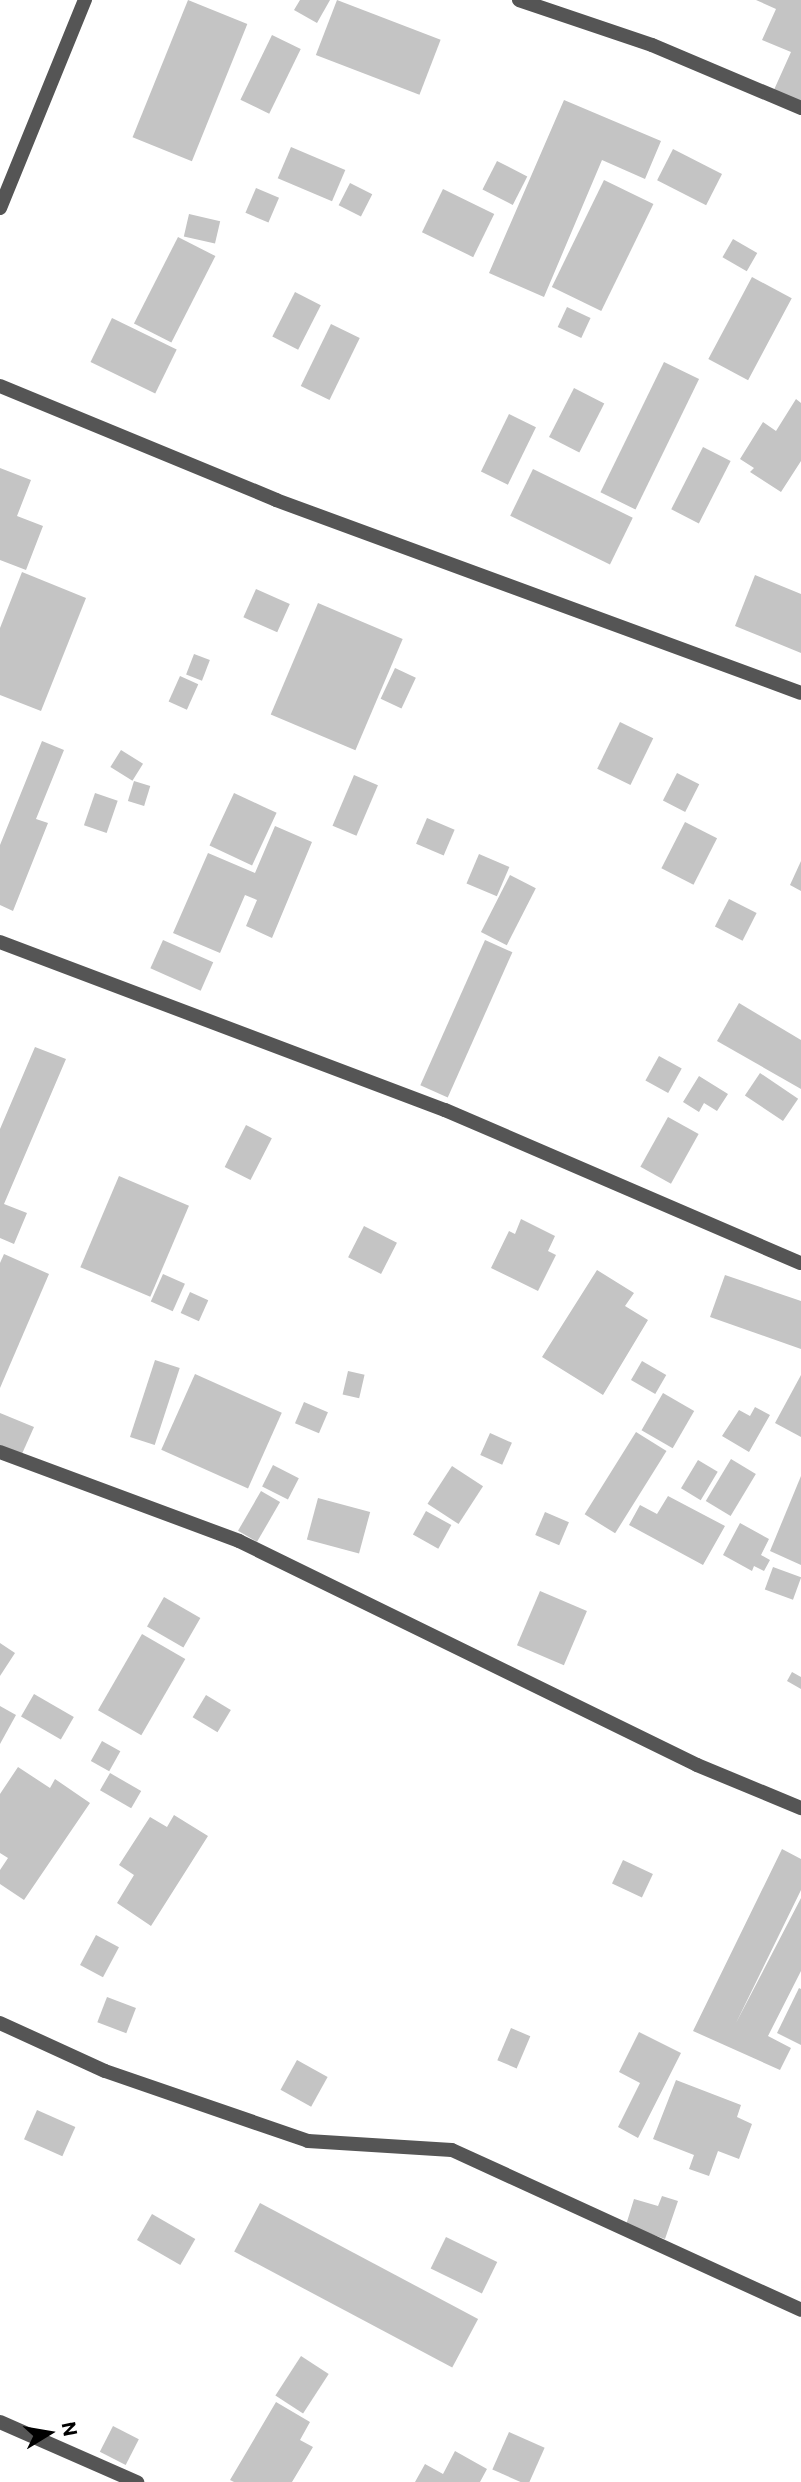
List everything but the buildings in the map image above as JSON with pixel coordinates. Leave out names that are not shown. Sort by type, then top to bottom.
[{"type":"street","points":[[0,208],[85,0]]},
{"type":"street","points":[[519,0],[652,45],[801,108]]},
{"type":"street","points":[[0,386],[276,500],[801,693]]},
{"type":"street","points":[[0,942],[445,1110],[801,1264]]},
{"type":"street","points":[[0,1452],[239,1541],[697,1765],[801,1808]]},
{"type":"street","points":[[0,2023],[106,2071],[308,2141],[452,2150],[801,2311]]},
{"type":"street","points":[[0,2422],[137,2482]]}]
